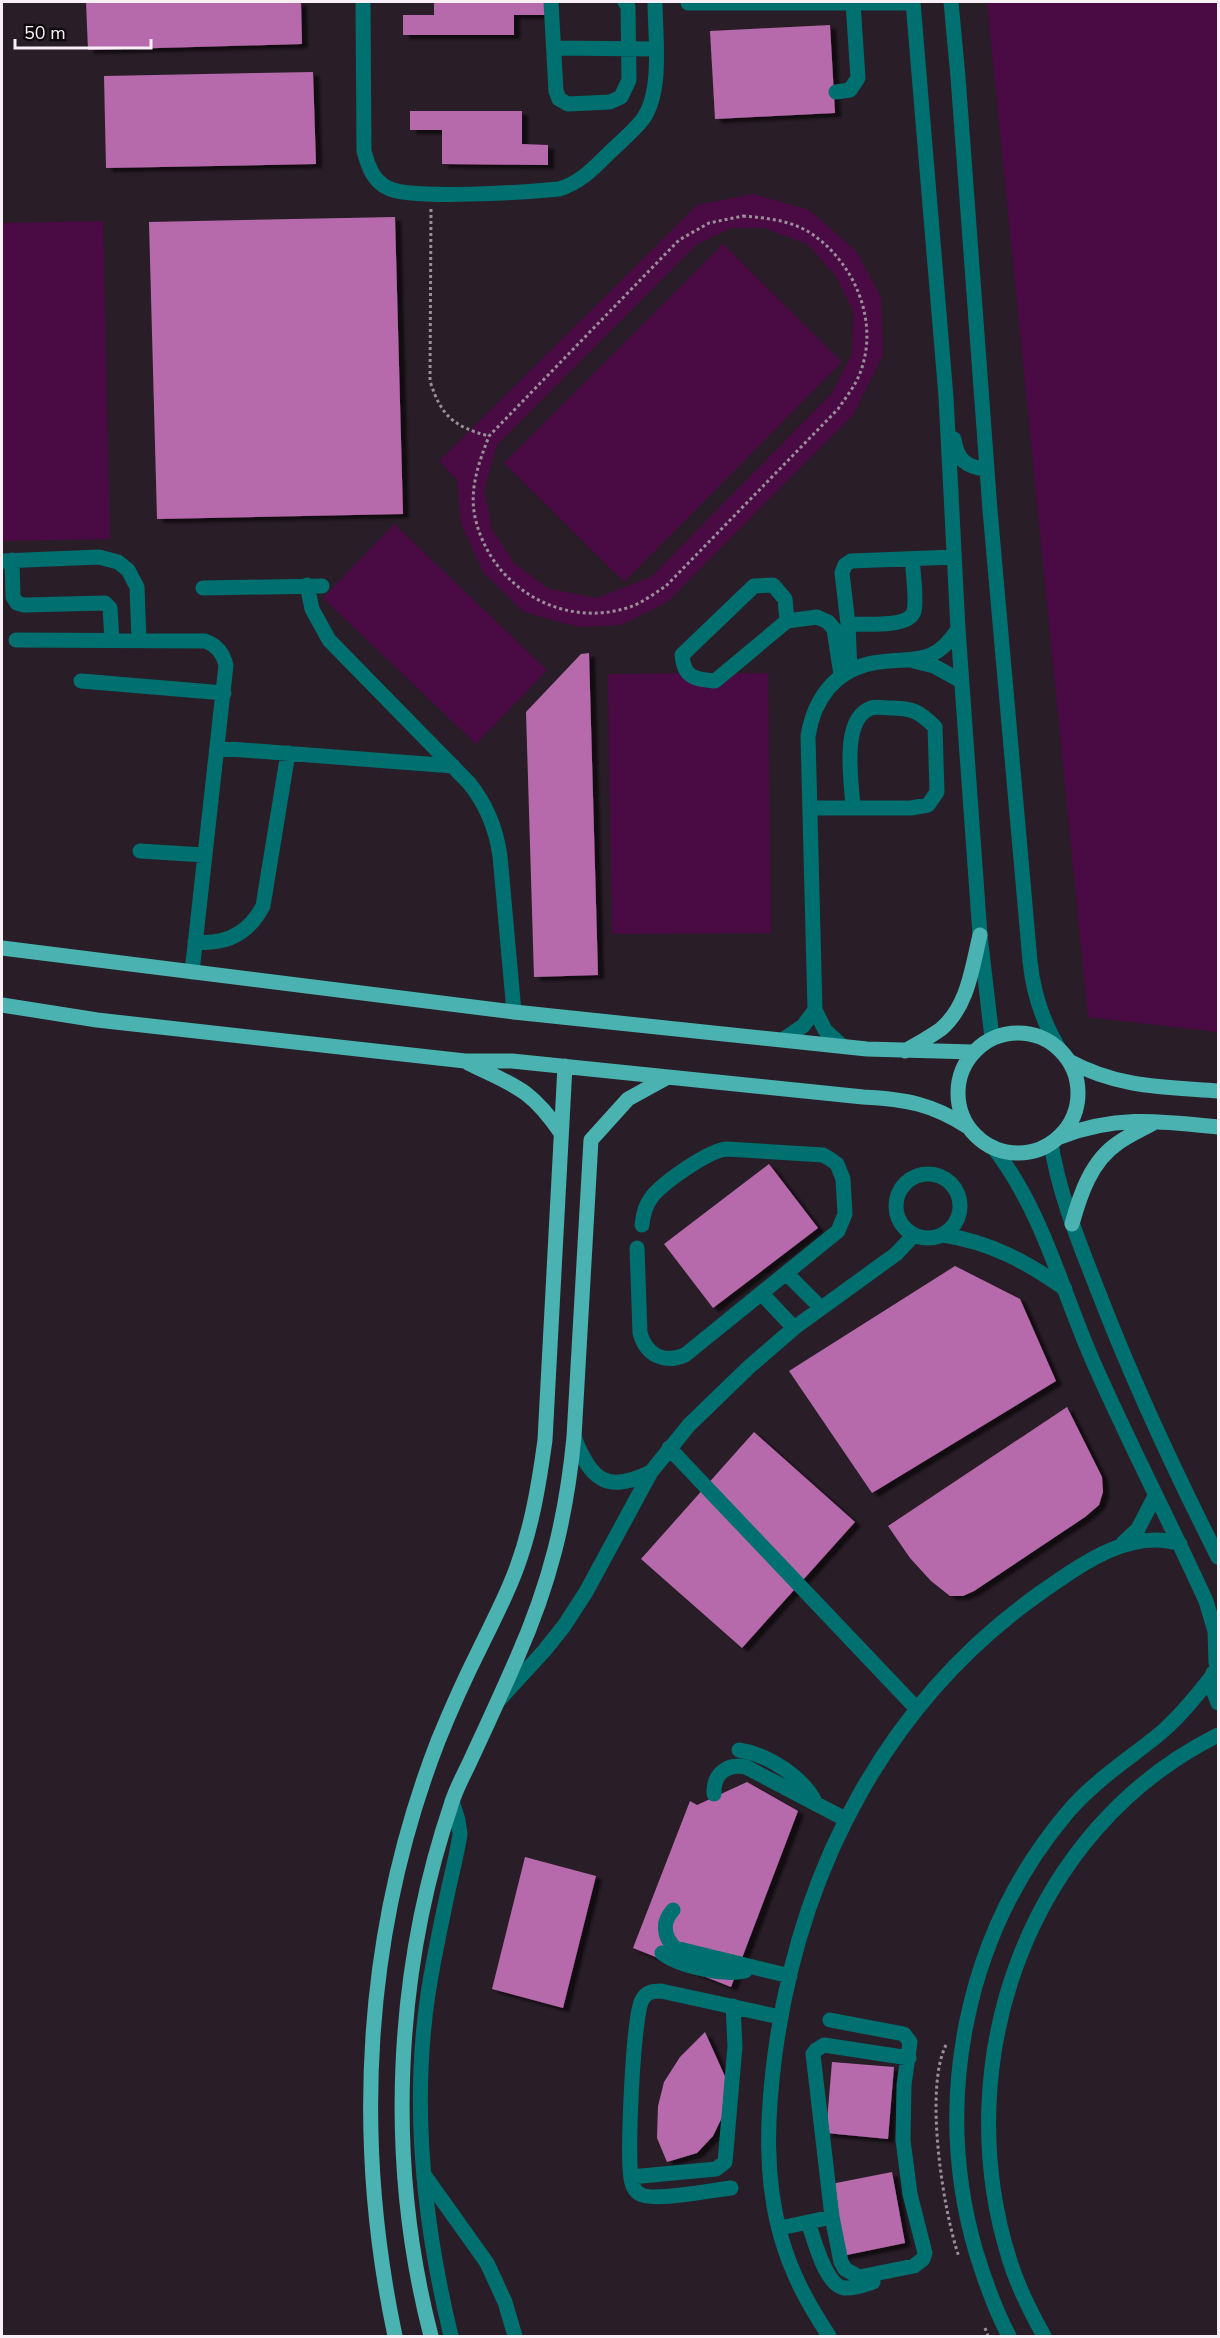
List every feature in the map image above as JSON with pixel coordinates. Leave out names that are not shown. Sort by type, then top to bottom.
[{"type":"main road","points":[[905,1051],[942,1028],[953,1016],[963,1000],[980,936]]},
{"type":"main road","points":[[2,948],[514,1012],[905,1051],[973,1052]]},
{"type":"main road","points":[[2,1005],[98,1020],[465,1061],[512,1061],[901,1099],[936,1109],[968,1127],[993,1147],[1007,1152],[1023,1153],[1037,1150],[1083,1128],[1112,1122],[1156,1121],[1218,1127]]},
{"type":"main road","points":[[968,1127],[961,1112],[958,1097],[959,1080],[964,1065],[973,1052],[992,1038],[1005,1034],[1033,1034],[1058,1047],[1069,1061],[1076,1076],[1078,1092],[1076,1109],[1070,1124],[1055,1140]]},
{"type":"main road","points":[[465,1061],[521,1088],[544,1108],[561,1133]]},
{"type":"main road","points":[[1069,1061],[1088,1071],[1130,1084],[1218,1091]]},
{"type":"main road","points":[[395,2337],[374,2208],[369,2128],[371,2048],[379,1969],[397,1877],[422,1787],[455,1699],[501,1608],[517,1568],[530,1526],[539,1483],[545,1440],[565,1066]]},
{"type":"main road","points":[[429,2331],[415,2259],[404,2172],[402,2077],[409,1985],[426,1896],[452,1801],[518,1656],[547,1581],[564,1515],[574,1437],[591,1140],[628,1099],[668,1077]]},
{"type":"main road","points":[[1072,1224],[1080,1198],[1096,1166],[1116,1144],[1156,1121]]},
{"type":"street","points":[[363,2],[364,151],[368,166],[378,182],[388,189],[403,194],[548,190],[559,189],[578,181],[636,126],[647,111],[653,94],[655,2]]},
{"type":"street","points":[[551,2],[556,91],[560,99],[568,104],[610,102],[621,97],[629,80],[628,7],[626,2]]},
{"type":"street","points":[[688,3],[913,2],[946,397],[961,681],[980,936],[992,1038]]},
{"type":"street","points":[[951,2],[987,469],[1032,979],[1041,1015],[1058,1047]]},
{"type":"street","points":[[836,92],[850,90],[858,78],[853,3]]},
{"type":"street","points":[[554,48],[655,49]]},
{"type":"street","points":[[946,397],[958,456],[967,465],[987,469]]},
{"type":"street","points":[[112,640],[110,608],[105,603],[24,605],[16,603],[7,560],[99,557],[118,562],[128,570],[137,587],[140,641]]},
{"type":"street","points":[[846,673],[848,624],[842,573],[845,565],[851,561],[954,557]]},
{"type":"street","points":[[848,624],[898,623],[908,620],[914,612],[912,559]]},
{"type":"street","points":[[203,588],[314,585],[312,609],[328,640],[479,795],[494,824],[498,840],[514,1012]]},
{"type":"street","points":[[787,621],[785,599],[773,585],[754,586],[682,656],[683,667],[694,678],[716,681],[787,621],[817,617],[828,622],[834,629],[846,673]]},
{"type":"street","points":[[914,661],[935,653],[952,639],[958,629]]},
{"type":"street","points":[[16,640],[205,641],[212,643],[222,653],[226,665],[224,693],[192,972]]},
{"type":"street","points":[[841,1045],[825,1030],[815,1010],[808,736],[811,718],[828,687],[846,673],[875,663],[914,661],[934,666],[961,681]]},
{"type":"street","points":[[81,681],[224,693]]},
{"type":"street","points":[[810,808],[853,808],[911,808],[928,805],[937,792],[935,727],[924,716],[909,708],[871,708],[861,716],[852,729],[850,759],[853,808]]},
{"type":"street","points":[[217,748],[453,766]]},
{"type":"street","points":[[195,942],[213,943],[230,939],[250,926],[263,906],[288,753]]},
{"type":"street","points":[[140,850],[204,855]]},
{"type":"street","points":[[784,1039],[803,1026],[815,1010]]},
{"type":"street","points":[[1055,1140],[1059,1185],[1111,1325],[1149,1414],[1218,1557]]},
{"type":"street","points":[[993,1147],[1024,1192],[1094,1364],[1212,1616],[1215,1631],[1215,1666],[1212,1687],[1218,1703]]},
{"type":"street","points":[[637,1248],[640,1333],[646,1348],[660,1358],[677,1359],[831,1238],[843,1223],[845,1201],[841,1171],[837,1164],[822,1155],[715,1150],[655,1193],[646,1208],[642,1225]]},
{"type":"street","points":[[944,1235],[957,1221],[960,1201],[951,1183],[933,1174],[922,1174],[905,1184],[896,1202],[900,1221],[906,1230],[924,1238],[944,1235],[990,1245],[1041,1272],[1065,1289]]},
{"type":"street","points":[[496,1703],[564,1626],[586,1592],[651,1472],[669,1448],[711,1404],[794,1329],[896,1254],[914,1235]]},
{"type":"street","points":[[788,1274],[822,1308]]},
{"type":"street","points":[[762,1294],[794,1329]]},
{"type":"street","points":[[574,1437],[590,1471],[604,1480],[620,1484],[651,1472]]},
{"type":"street","points":[[669,1448],[917,1709]]},
{"type":"street","points":[[1121,1545],[1138,1528],[1155,1497]]},
{"type":"street","points":[[829,2337],[800,2290],[780,2228],[770,2180],[768,2122],[780,2017],[790,1976],[811,1898],[845,1820],[874,1767],[917,1709],[973,1648],[1023,1605],[1069,1573],[1121,1545],[1156,1538],[1180,1544]]},
{"type":"street","points":[[1009,2337],[984,2279],[968,2222],[959,2173],[956,2123],[958,2073],[962,2041],[977,1976],[995,1929],[1018,1884],[1041,1847],[1068,1812],[1100,1780],[1177,1718],[1215,1666]]},
{"type":"street","points":[[1044,2337],[1028,2306],[1009,2258],[997,2208],[990,2161],[988,2114],[991,2067],[999,2020],[1012,1974],[1030,1930],[1052,1889],[1079,1851],[1109,1816],[1143,1784],[1181,1755],[1218,1735]]},
{"type":"street","points":[[739,1750],[756,1754],[797,1778],[810,1791],[816,1804]]},
{"type":"street","points":[[714,1794],[713,1786],[719,1773],[725,1769],[746,1767],[845,1820]]},
{"type":"street","points":[[429,2331],[449,2329],[422,2171],[422,2058],[428,1997],[460,1834],[452,1801]]},
{"type":"street","points":[[673,1910],[665,1929],[669,1942],[675,1948],[790,1976]]},
{"type":"street","points":[[662,1953],[676,1962],[730,1973],[754,1967]]},
{"type":"street","points":[[731,2188],[646,2197],[635,2190],[631,2177],[633,2064],[641,2001],[649,1993],[661,1991],[780,2017]]},
{"type":"street","points":[[631,2177],[716,2169],[725,2162],[735,2046],[733,2006]]},
{"type":"street","points":[[830,2020],[904,2034],[910,2042],[909,2058],[904,2085],[903,2140],[910,2194],[925,2247],[923,2259],[914,2266],[859,2277],[851,2274],[841,2262],[832,2217],[813,2054],[824,2045],[909,2058]]},
{"type":"street","points":[[404,2172],[422,2171]]},
{"type":"street","points":[[422,2171],[487,2263],[505,2302],[515,2337]]},
{"type":"street","points":[[780,2228],[832,2217]]},
{"type":"street","points":[[808,2222],[827,2274],[835,2284],[847,2288],[903,2275]]},
{"type":"path","points":[[431,194],[430,381],[437,401],[449,419],[468,431],[489,436]]},
{"type":"path","points":[[743,216],[777,219],[788,223],[808,232],[836,253],[855,281],[866,314],[866,348],[857,381],[838,409],[666,586],[630,607],[590,614],[550,606],[514,586],[488,554],[474,516],[475,474],[489,436],[679,240],[709,223],[743,216]]},
{"type":"shaded area","points":[[987,2],[1218,2],[1218,1032],[1088,1017]]},
{"type":"shaded area","points":[[753,194],[809,210],[856,251],[881,297],[883,355],[853,415],[667,602],[621,625],[578,627],[524,612],[483,572],[461,524],[457,480],[439,461],[697,205]],"holes":[[[731,228],[764,228],[807,244],[835,275],[853,310],[852,354],[832,393],[651,577],[597,598],[549,589],[514,563],[492,529],[484,490],[497,445],[696,245]]]},
{"type":"shaded area","points":[[103,221],[110,539],[2,541],[2,223]]},
{"type":"shaded area","points":[[723,244],[842,362],[624,582],[504,463]]},
{"type":"shaded area","points":[[394,524],[547,670],[476,744],[323,598]]},
{"type":"shaded area","points":[[768,673],[771,933],[612,934],[608,674]]},
{"type":"building","points":[[86,2],[301,2],[302,44],[88,50]]},
{"type":"building","points":[[434,2],[547,2],[547,15],[514,15],[514,35],[403,35],[403,15],[434,15]]},
{"type":"building","points":[[830,25],[835,113],[715,119],[710,31]]},
{"type":"building","points":[[313,72],[316,164],[106,168],[104,76]]},
{"type":"building","points":[[410,111],[522,111],[522,144],[548,145],[548,165],[442,164],[442,130],[410,130]]},
{"type":"building","points":[[395,217],[403,514],[157,519],[149,222]]},
{"type":"building","points":[[589,653],[598,975],[534,977],[526,712],[581,654]]},
{"type":"building","points":[[769,1164],[818,1228],[713,1308],[664,1244]]},
{"type":"building","points":[[955,1266],[1020,1299],[1056,1381],[872,1493],[789,1371]]},
{"type":"building","points":[[1067,1407],[1102,1477],[1103,1492],[1099,1505],[1085,1517],[974,1591],[963,1596],[950,1596],[931,1581],[910,1558],[888,1526]]},
{"type":"building","points":[[754,1432],[855,1522],[742,1648],[641,1559]]},
{"type":"building","points":[[747,1782],[798,1811],[731,1987],[633,1948],[690,1801],[697,1805]]},
{"type":"building","points":[[525,1857],[596,1876],[563,2008],[492,1989]]},
{"type":"building","points":[[705,2032],[727,2081],[726,2109],[713,2136],[697,2153],[667,2162],[657,2138],[658,2106],[664,2082],[680,2057]]},
{"type":"building","points":[[832,2062],[894,2067],[888,2139],[826,2133]]},
{"type":"building","points":[[892,2172],[905,2243],[842,2256],[831,2184]]}]
